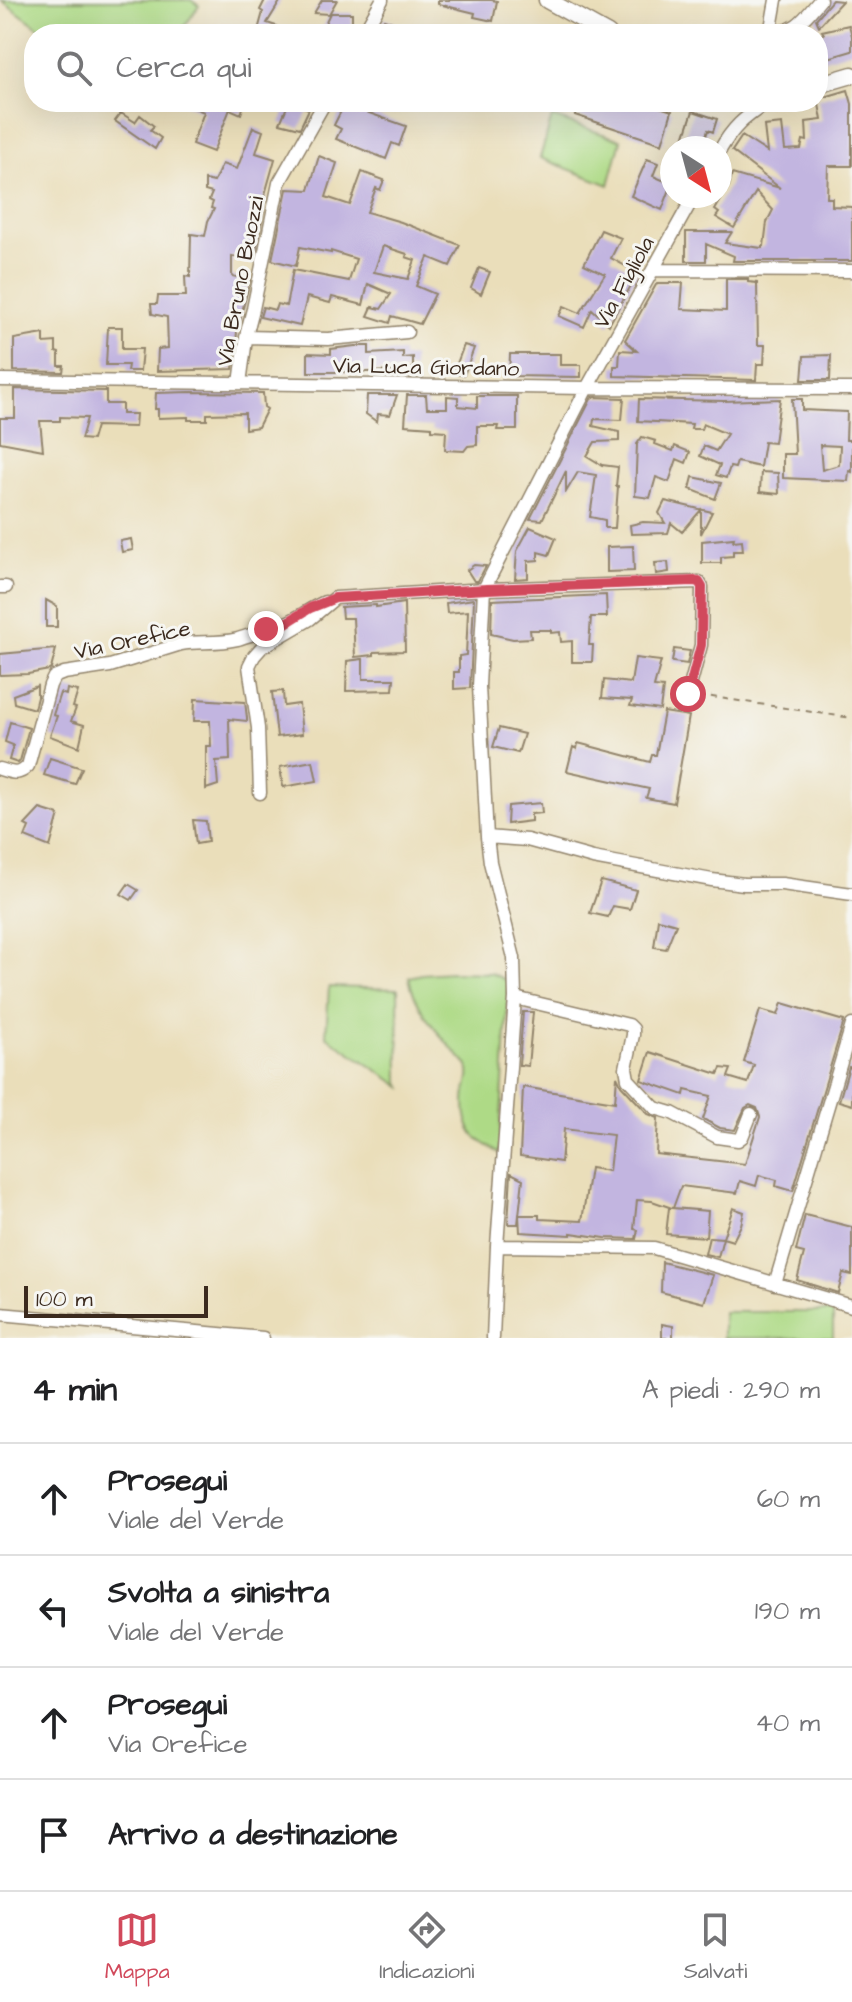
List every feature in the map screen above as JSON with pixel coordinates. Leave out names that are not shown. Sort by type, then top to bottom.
[{"type":"street","points":[[369,24],[382,0]]},
{"type":"street","points":[[547,0],[590,24]]},
{"type":"street","points":[[772,24],[776,0]]},
{"type":"street","points":[[800,24],[820,0]]},
{"type":"street","points":[[828,82],[852,75]]},
{"type":"street","name":"Via Bruno Buozzi","points":[[240,383],[246,337],[279,183],[319,112]]},
{"type":"street","points":[[728,136],[753,112]]},
{"type":"street","name":"Via Figliola","points":[[484,589],[587,388],[687,208]]},
{"type":"street","points":[[653,270],[852,271]]},
{"type":"street","points":[[246,337],[328,339],[407,332]]},
{"type":"street","name":"Via Luca Giordano","points":[[0,380],[852,389]]},
{"type":"street","points":[[260,793],[258,728],[249,666],[262,647],[310,619],[335,598],[484,589],[699,582],[702,587],[701,645],[688,694]]},
{"type":"street","points":[[484,589],[479,686],[487,837],[490,862],[514,958],[515,998],[493,1338]]},
{"type":"street","name":"Via Orefice","points":[[0,769],[16,774],[28,766],[54,677],[110,666],[181,644],[235,639],[286,623],[310,608],[335,598]]},
{"type":"street","points":[[487,837],[527,840],[593,858],[712,880],[782,884],[852,894]]},
{"type":"street","points":[[515,998],[629,1025],[633,1035],[626,1068],[628,1079],[655,1108],[672,1113],[717,1137],[738,1140],[751,1114]]},
{"type":"street","points":[[775,1284],[852,1025]]},
{"type":"street","points":[[497,1246],[654,1248],[852,1306]]},
{"type":"street","points":[[0,1314],[263,1338]]},
{"type":"path","points":[[688,694],[852,718]]},
{"type":"green space","points":[[1,0],[191,0],[199,6],[186,24],[34,24]]},
{"type":"green space","points":[[552,117],[621,140],[609,185],[540,158]]},
{"type":"green space","points":[[452,972],[491,973],[503,979],[509,978],[499,1153],[478,1140],[470,1129],[465,1108],[468,1066],[424,1014],[409,977]]},
{"type":"green space","points":[[329,987],[398,989],[399,1081],[402,1087],[326,1036]]},
{"type":"green space","points":[[723,1312],[833,1312],[833,1338],[723,1338]]},
{"type":"building","points":[[265,0],[281,0],[267,23],[270,24],[260,24],[263,12],[260,10]]},
{"type":"building","points":[[322,0],[337,0],[329,14],[314,13]]},
{"type":"building","points":[[438,0],[497,1],[493,21],[438,4]]},
{"type":"building","points":[[832,0],[842,1],[821,24],[816,19]]},
{"type":"building","points":[[330,13],[352,13],[352,24],[325,24]]},
{"type":"building","points":[[384,19],[398,24],[381,24]]},
{"type":"building","points":[[849,25],[852,51],[828,58],[828,30]]},
{"type":"building","points":[[848,90],[852,104],[852,166],[828,166],[827,198],[832,198],[832,206],[852,207],[852,261],[733,261],[734,256],[706,244],[706,261],[686,261],[686,232],[732,232],[725,243],[764,246],[767,222],[773,210],[756,192],[734,228],[716,217],[719,213],[716,208],[732,208],[732,174],[780,188],[732,151],[742,136],[767,152],[764,126],[782,124],[785,150],[801,149],[803,140],[807,141],[806,122],[822,120],[820,112],[828,112],[828,96]]},
{"type":"building","points":[[204,112],[229,112],[213,152],[192,144]]},
{"type":"building","points":[[285,112],[308,112],[300,128],[280,123]]},
{"type":"building","points":[[340,112],[366,112],[406,126],[399,146],[392,143],[386,159],[336,139],[341,129],[334,125]]},
{"type":"building","points":[[576,112],[672,112],[664,136],[660,136],[660,143],[575,115]]},
{"type":"building","points":[[693,112],[717,119],[713,132],[708,130],[706,136],[685,136]]},
{"type":"building","points":[[121,113],[135,122],[140,115],[154,126],[150,130],[161,138],[155,149],[115,121]]},
{"type":"building","points":[[253,127],[263,131],[256,153],[275,159],[264,198],[254,261],[232,256],[232,276],[250,280],[237,332],[233,369],[157,371],[158,349],[168,348],[167,317],[152,314],[151,304],[157,304],[158,296],[186,296],[185,276],[190,277],[191,234],[205,236],[214,209],[211,208],[213,202],[209,200],[212,193],[205,191],[205,180],[214,182],[222,164],[237,169]]},
{"type":"building","points":[[319,156],[337,163],[326,197],[350,205],[362,172],[384,180],[380,190],[376,188],[367,212],[460,245],[450,266],[428,257],[416,286],[435,294],[420,324],[392,316],[390,323],[368,316],[372,307],[381,309],[391,294],[368,284],[363,305],[332,297],[330,303],[307,297],[300,326],[260,317],[263,307],[275,310],[277,304],[286,306],[293,270],[349,281],[356,259],[331,251],[300,247],[296,266],[272,260],[287,189],[309,190]],"holes":[[[383,246],[407,254],[406,257],[415,260],[408,279],[374,272]]]},
{"type":"building","points":[[647,159],[658,163],[653,176],[660,179],[662,210],[631,196]]},
{"type":"building","points":[[601,230],[621,238],[611,258],[638,273],[609,325],[592,309],[584,327],[559,316],[564,306],[580,313],[605,274],[584,264]]},
{"type":"building","points":[[479,268],[490,272],[481,294],[471,288]]},
{"type":"building","points":[[726,279],[748,279],[748,282],[757,283],[758,345],[765,345],[764,364],[757,364],[756,380],[614,376],[614,366],[619,366],[620,350],[637,351],[625,340],[657,283],[683,283],[681,309],[726,311]]},
{"type":"building","points":[[108,327],[122,327],[122,349],[142,349],[140,371],[127,371],[128,365],[106,365]]},
{"type":"building","points":[[44,334],[44,343],[56,342],[59,366],[64,366],[63,372],[14,371],[14,339]]},
{"type":"building","points":[[464,345],[474,348],[464,375],[453,374]]},
{"type":"building","points":[[369,346],[369,354],[403,352],[403,358],[413,357],[413,369],[308,372],[308,353],[331,354],[331,349]]},
{"type":"building","points":[[510,354],[560,354],[560,365],[581,365],[581,377],[509,376]]},
{"type":"building","points":[[831,355],[830,380],[802,380],[804,356]]},
{"type":"building","points":[[15,389],[106,391],[106,404],[122,404],[122,414],[136,414],[135,427],[96,426],[92,440],[81,439],[87,418],[60,417],[60,421],[40,421],[43,450],[0,442],[0,418],[15,418]]},
{"type":"building","points":[[156,393],[263,393],[264,407],[267,409],[258,427],[245,429],[245,413],[207,414],[207,420],[158,418]]},
{"type":"building","points":[[367,395],[397,395],[390,415],[378,414],[377,422],[366,414]]},
{"type":"building","points":[[407,395],[426,395],[427,408],[447,408],[447,396],[458,397],[458,406],[477,408],[477,396],[517,396],[517,430],[477,426],[477,445],[468,446],[464,451],[445,450],[446,431],[405,425]]},
{"type":"building","points":[[592,397],[624,398],[622,420],[594,419],[593,426],[619,432],[619,441],[595,442],[587,456],[602,465],[618,467],[615,528],[605,528],[605,520],[590,517],[596,475],[578,472],[566,492],[566,471],[542,520],[530,519]]},
{"type":"building","points":[[639,399],[780,399],[774,443],[764,442],[760,467],[737,462],[735,468],[730,467],[726,478],[716,475],[720,465],[700,456],[704,446],[716,451],[727,434],[703,424],[701,429],[691,429],[692,424],[638,421]]},
{"type":"building","points":[[792,399],[802,399],[802,410],[847,412],[846,440],[852,440],[852,472],[849,471],[848,481],[783,478],[783,454],[795,454]],"holes":[[[820,445],[840,446],[839,465],[822,470]]]},
{"type":"building","points":[[642,437],[673,451],[675,446],[690,452],[686,463],[677,459],[669,482],[656,477],[650,498],[635,496],[637,444]]},
{"type":"building","points":[[761,472],[778,473],[779,494],[760,492]]},
{"type":"building","points":[[693,477],[721,483],[715,499],[690,489]]},
{"type":"building","points":[[665,501],[712,512],[701,534],[701,510],[682,532],[671,523],[668,533],[631,534],[630,525],[665,523],[659,513]]},
{"type":"building","points":[[530,527],[556,538],[549,555],[538,552],[538,560],[528,561],[528,578],[515,579],[517,551]]},
{"type":"building","points":[[734,538],[733,541],[742,540],[743,551],[733,551],[733,556],[721,557],[721,563],[702,563],[702,541]]},
{"type":"building","points":[[131,539],[133,550],[122,552],[120,541]]},
{"type":"building","points":[[633,546],[634,571],[607,572],[607,547]]},
{"type":"building","points":[[668,562],[669,572],[656,574],[655,563]]},
{"type":"building","points":[[474,565],[486,566],[478,581],[474,581],[467,570]]},
{"type":"building","points":[[606,595],[607,617],[591,617],[589,645],[593,645],[592,662],[572,662],[572,641],[561,642],[560,632],[530,630],[531,638],[513,639],[491,634],[492,600]]},
{"type":"building","points":[[474,599],[470,688],[454,689],[454,672],[459,672],[459,656],[466,655],[468,611],[447,613],[446,603]]},
{"type":"building","points":[[46,600],[57,606],[57,627],[46,627]]},
{"type":"building","points":[[404,603],[405,651],[374,652],[374,655],[355,657],[353,618],[342,618],[341,607]]},
{"type":"building","points":[[56,649],[49,670],[0,675],[0,654]]},
{"type":"building","points":[[674,649],[690,651],[687,664],[672,662]]},
{"type":"building","points":[[635,658],[661,661],[654,687],[663,688],[660,710],[630,706],[632,700],[602,698],[604,680],[631,683]]},
{"type":"building","points":[[363,659],[363,679],[394,679],[393,690],[346,691],[347,661]]},
{"type":"building","points":[[37,686],[34,709],[14,703],[13,695]]},
{"type":"building","points":[[67,689],[78,691],[71,721],[84,725],[79,747],[50,736],[60,693],[66,695]]},
{"type":"building","points":[[283,691],[284,706],[299,704],[302,734],[277,737],[272,692]]},
{"type":"building","points":[[195,699],[245,702],[247,718],[247,721],[229,719],[230,760],[216,761],[218,785],[206,789],[206,746],[211,746],[210,721],[194,721]]},
{"type":"building","points":[[664,712],[689,716],[674,803],[646,798],[649,789],[567,771],[573,747],[577,749],[578,743],[650,762],[652,755],[656,755]]},
{"type":"building","points":[[10,722],[29,728],[18,763],[9,760],[13,745],[5,742]]},
{"type":"building","points":[[499,728],[524,734],[518,753],[493,747]]},
{"type":"building","points":[[50,758],[82,768],[75,784],[44,775]]},
{"type":"building","points":[[313,761],[317,781],[283,787],[280,767]]},
{"type":"building","points":[[541,803],[542,813],[531,814],[531,821],[507,824],[508,806]]},
{"type":"building","points":[[40,809],[59,815],[50,847],[25,837],[29,827],[25,825]]},
{"type":"building","points":[[193,820],[206,821],[208,842],[196,844]]},
{"type":"building","points":[[601,881],[636,890],[630,909],[613,906],[608,917],[590,913]]},
{"type":"building","points":[[128,884],[138,890],[131,900],[121,894]]},
{"type":"building","points":[[658,919],[676,924],[666,949],[654,947]]},
{"type":"building","points":[[782,1003],[844,1021],[793,1191],[776,1186],[777,1180],[759,1175],[756,1186],[740,1181],[737,1193],[681,1186],[673,1208],[708,1211],[706,1237],[666,1234],[669,1208],[672,1208],[637,1200],[636,1239],[520,1232],[519,1215],[582,1221],[590,1168],[609,1171],[613,1135],[564,1129],[561,1162],[520,1156],[523,1087],[615,1102],[617,1076],[621,1085],[648,1114],[658,1118],[656,1154],[745,1164],[760,1117],[757,1108],[750,1105],[745,1108],[735,1130],[720,1128],[703,1119],[711,1096],[685,1090],[684,1095],[641,1080],[650,1052],[718,1074],[721,1068],[731,1069],[728,1077],[748,1083],[754,1065],[744,1062],[760,1010],[778,1015]]},
{"type":"building","points":[[523,1012],[533,1012],[528,1066],[519,1065]]},
{"type":"building","points":[[849,1067],[852,1068],[852,1105],[839,1101]]},
{"type":"building","points":[[511,1173],[523,1179],[518,1224],[508,1224]]},
{"type":"building","points":[[733,1208],[744,1212],[733,1241],[723,1238]]},
{"type":"building","points":[[805,1215],[852,1227],[852,1275],[843,1273],[838,1293],[797,1280],[804,1253],[796,1251]]},
{"type":"building","points":[[709,1237],[723,1238],[718,1257],[705,1254]]},
{"type":"building","points":[[662,1262],[713,1275],[704,1303],[661,1292]]},
{"type":"building","points":[[662,1324],[673,1326],[673,1338],[662,1338]]},
{"type":"route","points":[[266,629],[286,623],[310,608],[335,598],[694,581],[702,587],[701,645],[688,694]]}]
